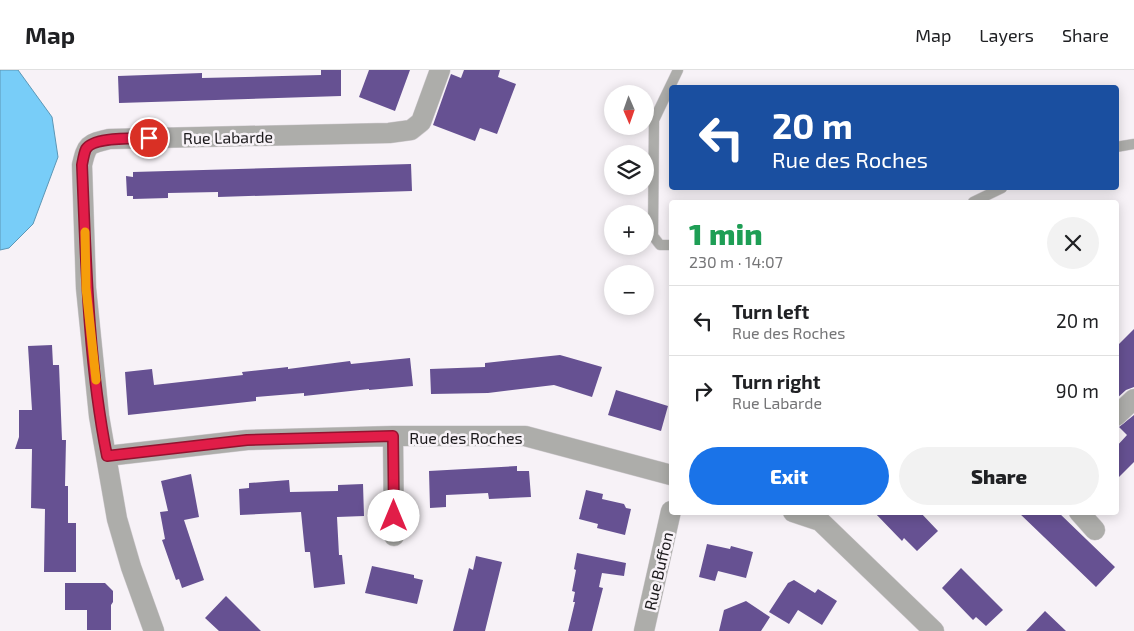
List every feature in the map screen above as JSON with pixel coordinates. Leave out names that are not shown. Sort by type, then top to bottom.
[{"type":"street","points":[[411,130],[411,118],[428,70]]},
{"type":"street","points":[[411,130],[421,122],[440,70]]},
{"type":"street","name":"Rue Labarde","points":[[107,456],[99,416],[86,288],[82,165],[86,149],[94,142],[109,139],[389,133],[411,130]]},
{"type":"street","points":[[1119,413],[1134,399]]},
{"type":"street","points":[[393,436],[394,536]]},
{"type":"street","name":"Rue des Roches","points":[[107,456],[247,440],[393,436],[524,436],[669,474]]},
{"type":"street","points":[[107,456],[118,520],[131,567],[154,631]]},
{"type":"street","name":"Rue Buffon","points":[[644,631],[670,515]]},
{"type":"street","points":[[802,515],[820,521],[934,631]]},
{"type":"street","points":[[1082,515],[1095,530]]},
{"type":"lane","points":[[671,85],[678,70]]},
{"type":"lane","points":[[669,89],[654,120],[653,236],[660,245],[669,245]]},
{"type":"lane","points":[[1119,146],[1134,144]]},
{"type":"lane","points":[[977,200],[998,190]]},
{"type":"water","points":[[0,70],[18,70],[52,117],[58,157],[33,224],[9,248],[0,250]]},
{"type":"building","points":[[321,70],[341,70],[341,96],[119,103],[118,76],[202,73],[202,78],[321,75]]},
{"type":"building","points":[[369,70],[410,70],[395,111],[359,97]]},
{"type":"building","points":[[464,70],[500,70],[498,77],[516,84],[497,134],[480,128],[475,141],[433,125],[451,74],[461,78]]},
{"type":"building","points":[[411,164],[412,191],[218,197],[218,192],[168,193],[168,198],[133,199],[133,196],[127,196],[126,176],[133,177],[133,172]]},
{"type":"building","points":[[1134,329],[1134,387],[1126,390],[1119,396],[1119,344]]},
{"type":"building","points":[[52,345],[53,365],[59,365],[62,440],[66,440],[65,486],[68,486],[68,523],[76,523],[76,572],[44,572],[45,509],[31,508],[32,449],[15,449],[19,437],[19,410],[32,410],[28,346]]},
{"type":"building","points":[[560,355],[602,367],[592,397],[554,385],[488,393],[431,394],[430,369],[485,367],[485,363]]},
{"type":"building","points":[[410,358],[413,386],[304,396],[304,393],[256,397],[256,401],[128,415],[125,372],[152,369],[154,385],[243,375],[242,372],[288,367],[288,369],[350,361],[351,364]]},
{"type":"building","points":[[616,390],[668,406],[661,431],[608,415]]},
{"type":"building","points":[[1134,415],[1134,462],[1119,477],[1119,444],[1127,435],[1119,427]]},
{"type":"building","points":[[517,466],[517,471],[529,471],[531,497],[489,499],[488,493],[446,495],[446,507],[430,508],[429,471]]},
{"type":"building","points":[[191,474],[199,517],[184,520],[204,580],[182,588],[179,579],[176,580],[162,540],[165,539],[160,512],[168,511],[161,481]]},
{"type":"building","points":[[289,480],[290,492],[338,491],[338,485],[363,484],[364,516],[337,517],[339,555],[342,555],[345,584],[314,588],[310,552],[305,552],[301,512],[240,515],[239,489],[249,488],[249,483]]},
{"type":"building","points":[[586,490],[603,494],[602,499],[624,504],[626,508],[631,509],[625,535],[597,528],[598,524],[579,519]]},
{"type":"building","points":[[877,515],[923,515],[938,531],[917,551],[904,538],[902,541]]},
{"type":"building","points":[[1021,515],[1061,515],[1115,567],[1096,587]]},
{"type":"building","points":[[707,544],[730,549],[731,546],[753,552],[746,578],[718,571],[715,581],[699,577]]},
{"type":"building","points":[[577,553],[626,563],[624,576],[602,573],[599,587],[603,588],[592,631],[568,631],[575,602],[573,602],[575,592],[572,591]]},
{"type":"building","points":[[476,556],[502,562],[485,631],[453,631],[469,568],[473,570]]},
{"type":"building","points":[[372,566],[414,575],[414,578],[423,580],[417,604],[365,593]]},
{"type":"building","points":[[961,568],[1003,610],[986,626],[976,617],[973,620],[942,588]]},
{"type":"building","points":[[794,580],[815,593],[818,589],[837,601],[822,625],[798,610],[789,624],[769,612],[788,583]]},
{"type":"building","points":[[65,583],[105,583],[113,591],[111,630],[87,630],[87,610],[65,610]]},
{"type":"building","points":[[226,596],[261,631],[219,631],[205,618]]},
{"type":"building","points":[[746,601],[770,617],[761,631],[719,631],[724,610]]},
{"type":"building","points":[[1045,611],[1066,631],[1026,631]]},
{"type":"slow traffic","points":[[85,232],[86,288],[96,380]]},
{"type":"route","points":[[149,138],[109,139],[94,142],[86,149],[82,165],[86,288],[99,416],[107,456],[247,440],[393,436],[394,516]]}]
